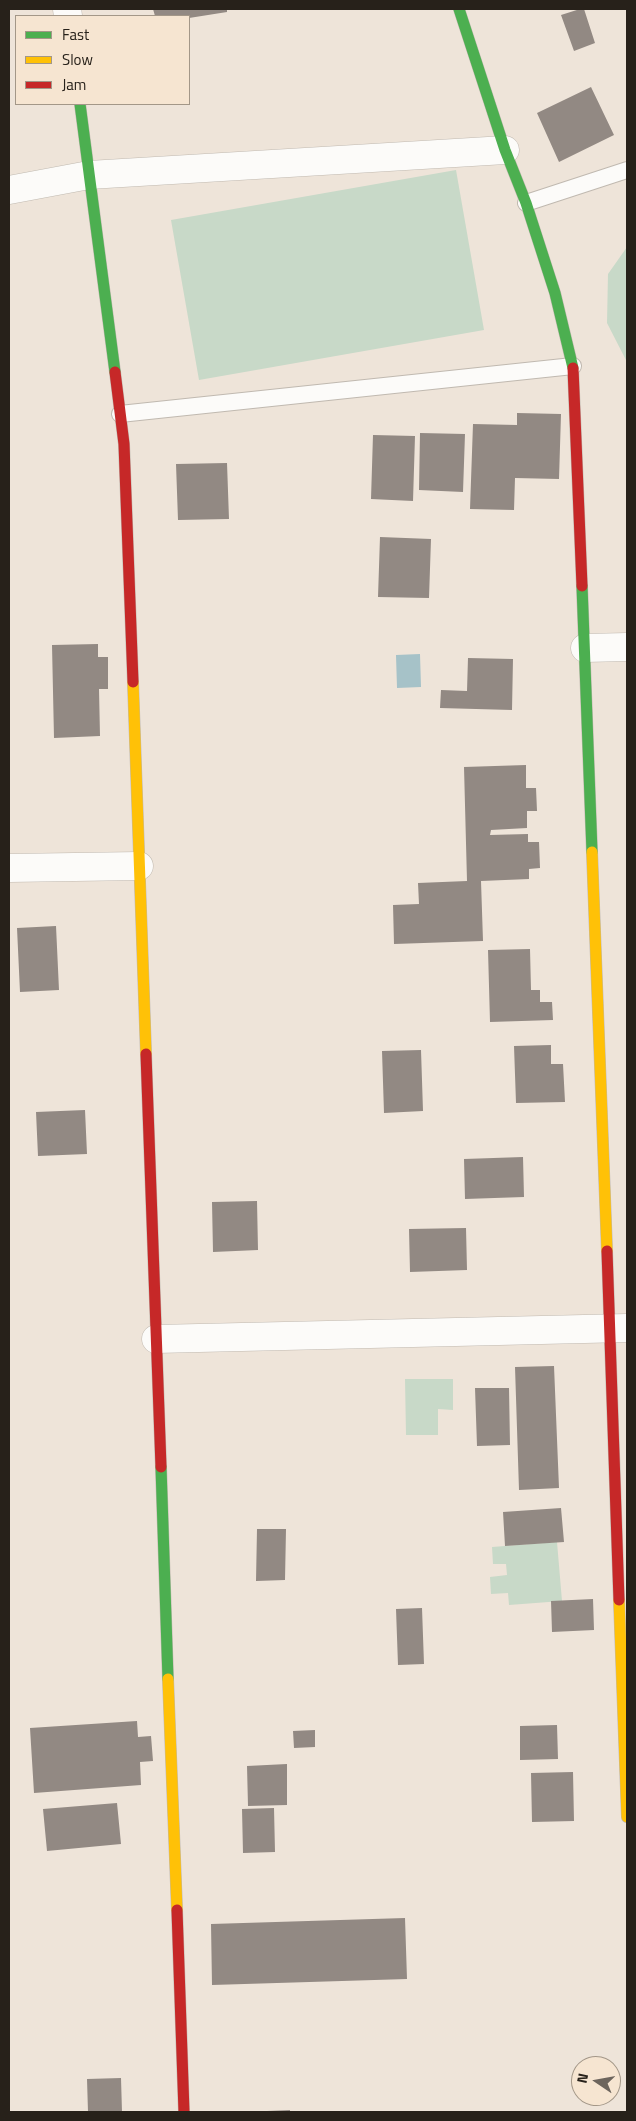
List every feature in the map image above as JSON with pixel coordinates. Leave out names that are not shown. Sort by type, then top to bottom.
[{"type":"street","points":[[459,9],[505,150],[526,203],[555,293],[573,366],[618,1328],[627,1817]]},
{"type":"street","points":[[80,105],[124,444],[184,2112]]},
{"type":"street","points":[[9,190],[89,175],[505,150]]},
{"type":"street","points":[[585,648],[627,647]]},
{"type":"street","points":[[9,868],[139,866]]},
{"type":"street","points":[[156,1340],[618,1328]]},
{"type":"lane","points":[[526,203],[627,170]]},
{"type":"lane","points":[[120,414],[573,366]]},
{"type":"green space","points":[[456,170],[484,330],[199,380],[171,220]]},
{"type":"green space","points":[[627,247],[627,362],[607,323],[608,274]]},
{"type":"green space","points":[[405,1379],[453,1379],[453,1410],[438,1409],[438,1435],[406,1435]]},
{"type":"green space","points":[[557,1542],[562,1601],[509,1605],[508,1593],[491,1594],[490,1577],[507,1575],[506,1564],[493,1564],[492,1547]]},
{"type":"water","points":[[420,654],[421,687],[397,688],[396,655]]},
{"type":"building","points":[[153,9],[227,9],[227,12],[190,18],[190,15],[155,15]]},
{"type":"building","points":[[584,9],[595,43],[574,51],[561,15]]},
{"type":"building","points":[[591,87],[614,135],[559,162],[537,113]]},
{"type":"building","points":[[517,413],[561,414],[559,479],[515,478],[514,510],[470,509],[473,424],[517,425]]},
{"type":"building","points":[[420,433],[465,434],[463,492],[419,490]]},
{"type":"building","points":[[373,435],[415,436],[413,501],[371,499]]},
{"type":"building","points":[[227,463],[229,519],[178,520],[176,464]]},
{"type":"building","points":[[380,537],[431,539],[429,598],[378,597]]},
{"type":"building","points":[[98,644],[98,657],[108,657],[108,689],[99,689],[100,736],[54,738],[52,645]]},
{"type":"building","points":[[468,658],[513,659],[512,710],[440,708],[441,690],[467,691]]},
{"type":"building","points":[[526,765],[526,788],[536,788],[537,811],[527,811],[527,828],[491,830],[490,835],[528,834],[528,842],[539,842],[540,868],[529,869],[529,879],[481,881],[483,941],[394,944],[393,905],[419,904],[418,883],[467,881],[464,767]]},
{"type":"building","points":[[56,926],[59,990],[20,992],[17,928]]},
{"type":"building","points":[[530,949],[531,990],[540,990],[540,1002],[552,1002],[553,1020],[490,1022],[488,950]]},
{"type":"building","points":[[551,1045],[551,1064],[563,1064],[565,1102],[516,1103],[514,1046]]},
{"type":"building","points":[[421,1050],[423,1111],[384,1113],[382,1051]]},
{"type":"building","points":[[85,1110],[87,1154],[38,1156],[36,1112]]},
{"type":"building","points":[[523,1157],[524,1197],[465,1199],[464,1159]]},
{"type":"building","points":[[257,1201],[258,1250],[213,1252],[212,1202]]},
{"type":"building","points":[[466,1228],[467,1270],[410,1272],[409,1229]]},
{"type":"building","points":[[554,1366],[559,1488],[519,1490],[515,1367]]},
{"type":"building","points":[[475,1388],[509,1388],[510,1445],[477,1446]]},
{"type":"building","points":[[561,1508],[564,1542],[505,1546],[503,1512]]},
{"type":"building","points":[[257,1529],[286,1529],[285,1580],[256,1581]]},
{"type":"building","points":[[593,1599],[594,1630],[552,1632],[551,1601]]},
{"type":"building","points":[[422,1608],[424,1664],[398,1665],[396,1609]]},
{"type":"building","points":[[137,1721],[138,1737],[151,1736],[153,1761],[140,1762],[141,1785],[34,1793],[30,1728]]},
{"type":"building","points":[[557,1725],[558,1759],[520,1760],[520,1726]]},
{"type":"building","points":[[315,1730],[315,1747],[294,1748],[293,1731]]},
{"type":"building","points":[[287,1764],[287,1805],[248,1806],[247,1766]]},
{"type":"building","points":[[573,1772],[574,1821],[532,1822],[531,1773]]},
{"type":"building","points":[[117,1803],[121,1844],[47,1851],[43,1809]]},
{"type":"building","points":[[274,1808],[275,1852],[243,1853],[242,1809]]},
{"type":"building","points":[[405,1918],[407,1979],[212,1985],[211,1924]]},
{"type":"building","points":[[121,2078],[122,2112],[88,2112],[87,2079]]},
{"type":"building","points":[[290,2110],[290,2112],[267,2112],[267,2111]]},
{"type":"traffic: fast","points":[[459,9],[505,150],[526,203],[555,293],[573,368]]},
{"type":"traffic: fast","points":[[80,105],[115,372]]},
{"type":"traffic: fast","points":[[582,586],[592,852]]},
{"type":"traffic: fast","points":[[161,1467],[168,1679]]},
{"type":"traffic: slow","points":[[133,682],[146,1054]]},
{"type":"traffic: slow","points":[[592,852],[607,1251]]},
{"type":"traffic: slow","points":[[619,1600],[627,1817]]},
{"type":"traffic: slow","points":[[168,1679],[177,1910]]},
{"type":"traffic: jam","points":[[573,368],[582,586]]},
{"type":"traffic: jam","points":[[115,372],[124,444],[133,682]]},
{"type":"traffic: jam","points":[[146,1054],[161,1467]]},
{"type":"traffic: jam","points":[[607,1251],[619,1600]]},
{"type":"traffic: jam","points":[[177,1910],[184,2112]]}]
